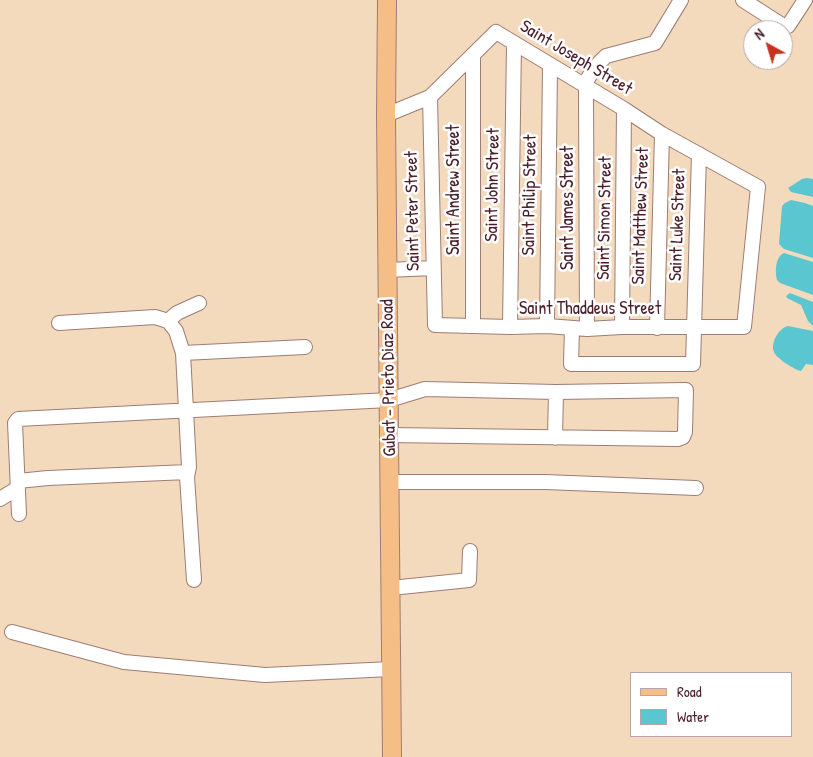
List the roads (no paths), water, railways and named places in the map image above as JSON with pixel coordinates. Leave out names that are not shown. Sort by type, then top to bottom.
[{"type":"main road","name":"Gubat - Prieto Diaz Road","points":[[387,0],[387,270],[392,757]]},
{"type":"street","points":[[585,86],[595,66],[606,56],[655,43],[681,0]]},
{"type":"street","points":[[743,0],[785,28],[805,0]]},
{"type":"street","name":"Saint Joseph Street","points":[[386,115],[430,97],[496,32],[662,134],[758,187],[744,327]]},
{"type":"street","name":"Saint John Street","points":[[510,327],[514,43]]},
{"type":"street","name":"Saint Andrew Street","points":[[473,55],[473,326]]},
{"type":"street","name":"Saint Philip Street","points":[[547,326],[550,64]]},
{"type":"street","name":"Saint James Street","points":[[585,86],[587,329]]},
{"type":"street","name":"Saint Peter Street","points":[[430,97],[435,325]]},
{"type":"street","name":"Saint Simon Street","points":[[622,327],[624,109]]},
{"type":"street","name":"Saint Matthew Street","points":[[657,328],[662,134]]},
{"type":"street","name":"Saint Luke Street","points":[[572,328],[571,364],[693,364],[699,154]]},
{"type":"street","points":[[387,270],[433,268]]},
{"type":"street","points":[[168,321],[177,313],[198,303]]},
{"type":"street","points":[[59,323],[155,318],[168,321],[176,331],[183,353],[194,580]]},
{"type":"street","name":"Saint Thaddeus Street","points":[[435,325],[547,326],[587,329],[622,327],[744,327]]},
{"type":"street","points":[[183,353],[305,347]]},
{"type":"street","points":[[19,514],[15,422],[18,419],[389,400],[425,389],[556,392],[686,390],[685,432],[683,437],[678,439],[389,435]]},
{"type":"street","points":[[555,438],[556,392]]},
{"type":"street","points":[[0,499],[18,485],[48,478],[188,472]]},
{"type":"street","points":[[390,482],[545,482],[696,488]]},
{"type":"street","points":[[391,588],[469,580],[470,551]]},
{"type":"street","points":[[12,632],[124,662],[265,675],[391,669]]},
{"type":"water","points":[[802,179],[813,179],[813,197],[791,192],[788,188]]},
{"type":"water","points":[[791,200],[813,206],[813,258],[784,249],[779,244],[782,206]]},
{"type":"water","points":[[784,253],[813,262],[813,295],[780,283],[777,280],[777,261]]},
{"type":"water","points":[[790,293],[813,302],[813,326],[808,321],[801,305],[787,298],[786,296]]},
{"type":"water","points":[[788,326],[813,331],[813,365],[806,364],[801,371],[786,363],[774,352],[773,344],[776,336]]}]
